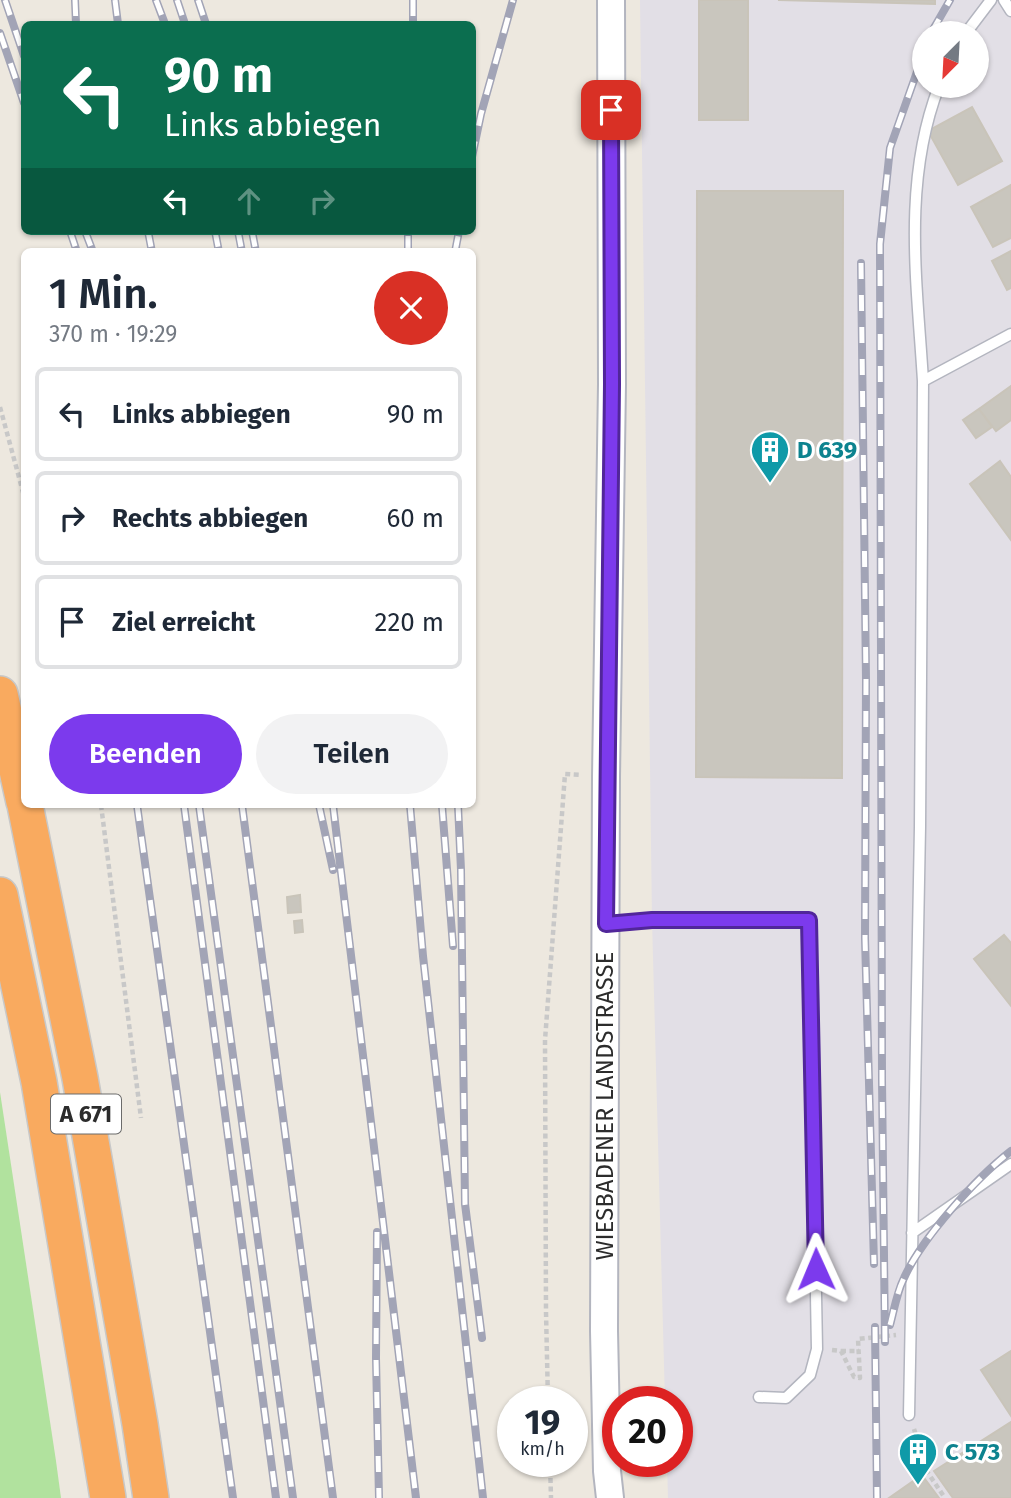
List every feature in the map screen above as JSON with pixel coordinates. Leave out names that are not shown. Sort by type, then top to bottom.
[{"type":"highway","name":"A 671","points":[[0,694],[21,786]]},
{"type":"highway","name":"A 671","points":[[26,808],[80,1078],[141,1424],[151,1498]]},
{"type":"highway","name":"A 671","points":[[0,895],[39,1082],[108,1498]]},
{"type":"main road","name":"WIESBADENER LANDSTRASSE","points":[[610,1498],[604,1331],[612,384],[611,0]]},
{"type":"lane","points":[[975,21],[991,0]]},
{"type":"lane","points":[[1003,0],[1011,11]]},
{"type":"lane","points":[[909,1415],[920,827],[923,382],[913,223],[917,175],[934,98]]},
{"type":"lane","points":[[923,382],[1011,334]]},
{"type":"lane","points":[[606,924],[652,920],[809,920],[817,1349],[810,1375],[786,1398],[760,1397]]},
{"type":"lane","points":[[912,1233],[1011,1164]]},
{"type":"path","points":[[0,407],[21,485]]},
{"type":"path","points":[[548,1386],[545,1040],[565,774]]},
{"type":"path","points":[[101,808],[141,1118]]},
{"type":"path","points":[[841,1351],[854,1377],[860,1378],[858,1339],[911,1333]]},
{"type":"path","points":[[817,1349],[859,1351]]},
{"type":"path","points":[[909,1415],[928,1473],[945,1498]]},
{"type":"path","points":[[550,1477],[551,1498]]},
{"type":"shaded area","points":[[640,0],[1011,0],[1011,1498],[668,1498],[667,1477],[693,1477],[693,1386],[665,1386],[652,920]]},
{"type":"green space","points":[[0,1092],[56,1461],[61,1498],[0,1498]]},
{"type":"building","points":[[699,0],[748,0],[748,120],[699,120]]},
{"type":"building","points":[[778,0],[935,0],[935,4]]},
{"type":"building","points":[[972,107],[1002,161],[958,185],[928,131]]},
{"type":"building","points":[[1011,185],[1011,238],[993,247],[971,207]]},
{"type":"building","name":"D 639","points":[[697,191],[843,191],[842,778],[696,777]]},
{"type":"building","points":[[1011,251],[1011,288],[1007,290],[992,261]]},
{"type":"building","points":[[1011,386],[1011,420],[996,431],[979,409]]},
{"type":"building","points":[[979,409],[992,427],[976,438],[963,420]]},
{"type":"building","points":[[1000,461],[1011,477],[1011,540],[970,484]]},
{"type":"building","points":[[300,895],[301,912],[288,913],[287,897]]},
{"type":"building","points":[[302,920],[303,932],[295,933],[294,921]]},
{"type":"building","points":[[1004,935],[1011,943],[1011,1006],[974,959]]},
{"type":"building","points":[[1011,1351],[1011,1416],[981,1370]]},
{"type":"building","points":[[1011,1422],[1011,1498],[953,1498],[934,1471]]},
{"type":"building","name":"C 573","points":[[922,1475],[939,1498],[889,1498]]},
{"type":"railway","points":[[5,0],[21,47]]},
{"type":"railway","points":[[75,0],[76,21]]},
{"type":"railway","points":[[115,0],[118,21]]},
{"type":"railway","points":[[156,0],[164,21]]},
{"type":"railway","points":[[177,0],[184,21]]},
{"type":"railway","points":[[198,0],[205,21]]},
{"type":"railway","points":[[413,0],[413,21]]},
{"type":"railway","points":[[476,138],[513,0]]},
{"type":"railway","points":[[938,21],[950,0]]},
{"type":"railway","points":[[0,33],[21,94]]},
{"type":"railway","points":[[885,1342],[880,244],[890,148],[912,86]]},
{"type":"railway","points":[[71,235],[76,248]]},
{"type":"railway","points":[[87,235],[91,248]]},
{"type":"railway","points":[[149,235],[151,248]]},
{"type":"railway","points":[[216,235],[218,248]]},
{"type":"railway","points":[[239,235],[241,248]]},
{"type":"railway","points":[[253,235],[255,248]]},
{"type":"railway","points":[[408,235],[408,248]]},
{"type":"railway","points":[[456,248],[458,235]]},
{"type":"railway","points":[[861,263],[866,679],[865,938],[874,1264]]},
{"type":"railway","points":[[137,808],[233,1498]]},
{"type":"railway","points":[[184,808],[276,1498]]},
{"type":"railway","points":[[199,808],[293,1498]]},
{"type":"railway","points":[[242,808],[333,1498]]},
{"type":"railway","points":[[320,808],[333,870]]},
{"type":"railway","points":[[333,808],[416,1498]]},
{"type":"railway","points":[[410,808],[423,956],[483,1498]]},
{"type":"railway","points":[[442,808],[453,946]]},
{"type":"railway","points":[[458,808],[465,1204],[482,1338]]},
{"type":"railway","points":[[890,1325],[902,1283],[923,1245],[967,1193],[1011,1151]]},
{"type":"railway","points":[[377,1232],[379,1498]]},
{"type":"railway","points":[[875,1327],[877,1498]]},
{"type":"place","name":"D 639","points":[[770,484]]},
{"type":"place","name":"C 573","points":[[918,1486]]},
{"type":"route","points":[[611,110],[612,384],[606,924],[652,920],[809,920],[816,1269]]}]
